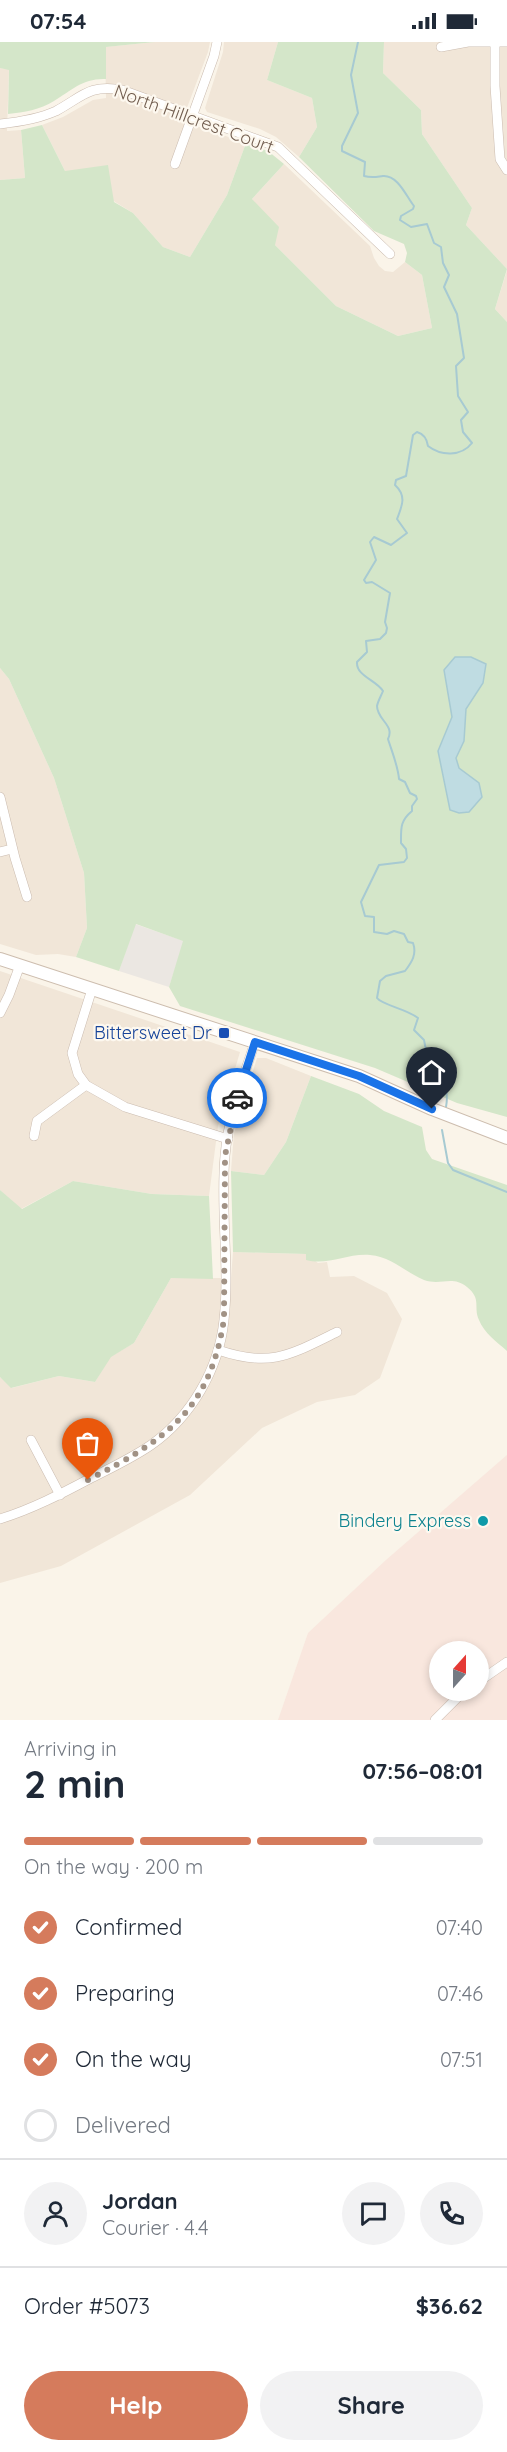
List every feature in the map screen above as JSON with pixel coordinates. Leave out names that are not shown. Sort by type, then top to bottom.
[{"type":"main road","points":[[0,959],[359,1076],[432,1109],[507,1138]]},
{"type":"street","points":[[175,164],[217,42]]},
{"type":"street","points":[[441,47],[468,42],[507,42]]},
{"type":"street","points":[[495,43],[495,86],[500,159],[507,170]]},
{"type":"street","name":"North Hillcrest Court","points":[[0,124],[43,116],[57,110],[88,90],[99,88],[122,90],[278,147],[390,254]]},
{"type":"street","points":[[0,797],[12,849],[27,897]]},
{"type":"street","points":[[0,852],[12,849]]},
{"type":"street","points":[[0,1013],[20,965]]},
{"type":"street","points":[[92,989],[72,1053],[78,1074],[86,1085],[125,1107],[228,1139]]},
{"type":"street","points":[[0,1519],[20,1513],[60,1495],[151,1446],[170,1429],[201,1390],[218,1350],[225,1302],[224,1187],[228,1139],[238,1095],[255,1042]]},
{"type":"street","points":[[34,1136],[38,1121],[86,1085]]},
{"type":"street","points":[[218,1350],[242,1358],[268,1360],[294,1353],[338,1332]]},
{"type":"street","points":[[31,1440],[60,1495]]},
{"type":"street","points":[[489,1674],[507,1662]]},
{"type":"street","points":[[435,1720],[454,1701]]},
{"type":"shaded area","points":[[155,42],[210,42],[182,121],[246,143],[227,195],[190,257],[163,247],[133,213],[65,171],[42,125],[63,117],[93,100],[106,98],[105,47]]},
{"type":"shaded area","points":[[224,42],[278,42],[267,80],[312,98],[317,127],[299,157],[276,137],[260,129],[207,112],[205,108],[223,52]]},
{"type":"shaded area","points":[[384,42],[507,42],[507,269],[466,225],[472,208],[422,134],[421,110],[383,73]]},
{"type":"shaded area","points":[[0,68],[9,69],[7,131],[21,130],[25,178],[0,180]]},
{"type":"shaded area","points":[[284,164],[370,246],[374,258],[385,271],[393,272],[405,262],[422,275],[432,328],[398,336],[336,306],[275,245],[252,199]]},
{"type":"shaded area","points":[[507,270],[507,322],[495,309]]},
{"type":"shaded area","points":[[0,668],[9,679],[54,778],[84,873],[87,928],[76,957],[58,954],[36,955],[0,944]]},
{"type":"shaded area","points":[[135,924],[184,941],[169,987],[119,971]]},
{"type":"shaded area","points":[[0,971],[240,1052],[218,1126],[209,1196],[152,1194],[73,1181],[21,1209],[0,1190]]},
{"type":"shaded area","points":[[257,1058],[266,1058],[311,1076],[286,1142],[264,1175],[231,1171],[234,1133]]},
{"type":"shaded area","points":[[233,1252],[306,1254],[318,1263],[327,1262],[330,1277],[354,1276],[387,1293],[402,1319],[380,1378],[355,1395],[317,1402],[262,1428],[190,1495],[61,1566],[0,1583],[0,1377],[12,1388],[59,1376],[95,1382],[110,1357],[134,1343],[171,1278],[231,1278]]},
{"type":"shaded area","points":[[507,1455],[507,1720],[278,1720],[308,1633],[386,1560]]},
{"type":"green space","points":[[0,42],[155,42],[106,47],[106,79],[84,83],[43,107],[8,114],[9,70],[0,68]]},
{"type":"green space","points":[[278,42],[384,42],[383,73],[421,110],[422,134],[472,208],[466,225],[507,269],[495,309],[507,322],[507,1117],[457,1103],[375,1068],[180,1006],[169,987],[183,941],[136,924],[119,971],[76,957],[87,928],[84,873],[54,778],[9,679],[0,668],[0,180],[25,178],[21,130],[42,125],[65,171],[108,165],[114,202],[133,213],[163,247],[190,257],[227,195],[246,143],[268,151],[284,164],[252,199],[279,227],[275,245],[336,306],[398,336],[432,328],[422,275],[405,262],[407,253],[404,244],[374,231],[299,157],[317,127],[312,98],[267,80]],"holes":[[[483,683],[466,709],[464,741],[456,758],[459,768],[479,783],[482,797],[443,771],[438,751],[452,717]]]},
{"type":"green space","points":[[311,1076],[359,1094],[384,1111],[422,1127],[426,1150],[432,1159],[507,1185],[507,1351],[481,1325],[477,1315],[476,1299],[472,1291],[462,1284],[451,1281],[424,1280],[378,1256],[362,1255],[330,1261],[314,1261],[306,1260],[306,1254],[233,1252],[231,1171],[264,1175],[286,1142]]},
{"type":"green space","points":[[73,1181],[152,1194],[209,1196],[213,1279],[171,1278],[134,1343],[111,1357],[95,1382],[59,1376],[11,1388],[0,1377],[0,1190],[22,1209]]},
{"type":"water","points":[[455,657],[471,657],[486,664],[483,683],[466,709],[464,741],[456,758],[459,768],[479,783],[482,797],[469,812],[459,813],[450,810],[438,751],[452,717],[444,670]]},
{"type":"waterway","points":[[358,42],[351,75],[358,113],[342,146],[342,151],[365,162],[364,176],[383,176],[397,182],[414,206],[401,216],[400,220],[411,227],[427,224],[434,243],[441,247],[443,263],[449,275],[444,287],[457,314],[464,358],[456,366],[458,396],[468,412],[461,420],[463,432],[472,443],[462,451],[451,454],[439,452],[428,446],[422,434],[417,432],[413,435],[406,476],[396,480],[395,485],[402,497],[397,519],[407,533],[391,545],[374,537],[370,542],[376,560],[364,580],[390,593],[385,622],[386,633],[380,639],[366,641],[367,652],[357,662],[360,671],[383,691],[377,706],[388,726],[390,734],[388,739],[399,779],[405,782],[410,793],[417,799],[401,829],[401,843],[406,849],[407,858],[404,862],[379,865],[361,902],[365,916],[374,917],[374,932],[387,934],[394,931],[404,934],[414,947],[413,958],[405,971],[386,976],[380,981],[377,998],[418,1018],[414,1030],[424,1040],[428,1060],[442,1074],[447,1094],[446,1107]]},
{"type":"waterway","points":[[442,1130],[448,1163],[453,1170],[507,1192]]},
{"type":"way so far","points":[[88,1480],[151,1446],[170,1429],[187,1411],[212,1368],[220,1344],[224,1319],[225,1156],[237,1098]]},
{"type":"place","name":"Bittersweet Dr","points":[[224,1033]]},
{"type":"place","name":"Bindery Express","points":[[483,1521]]},
{"type":"route","points":[[237,1098],[255,1042],[359,1076],[432,1109]]}]
